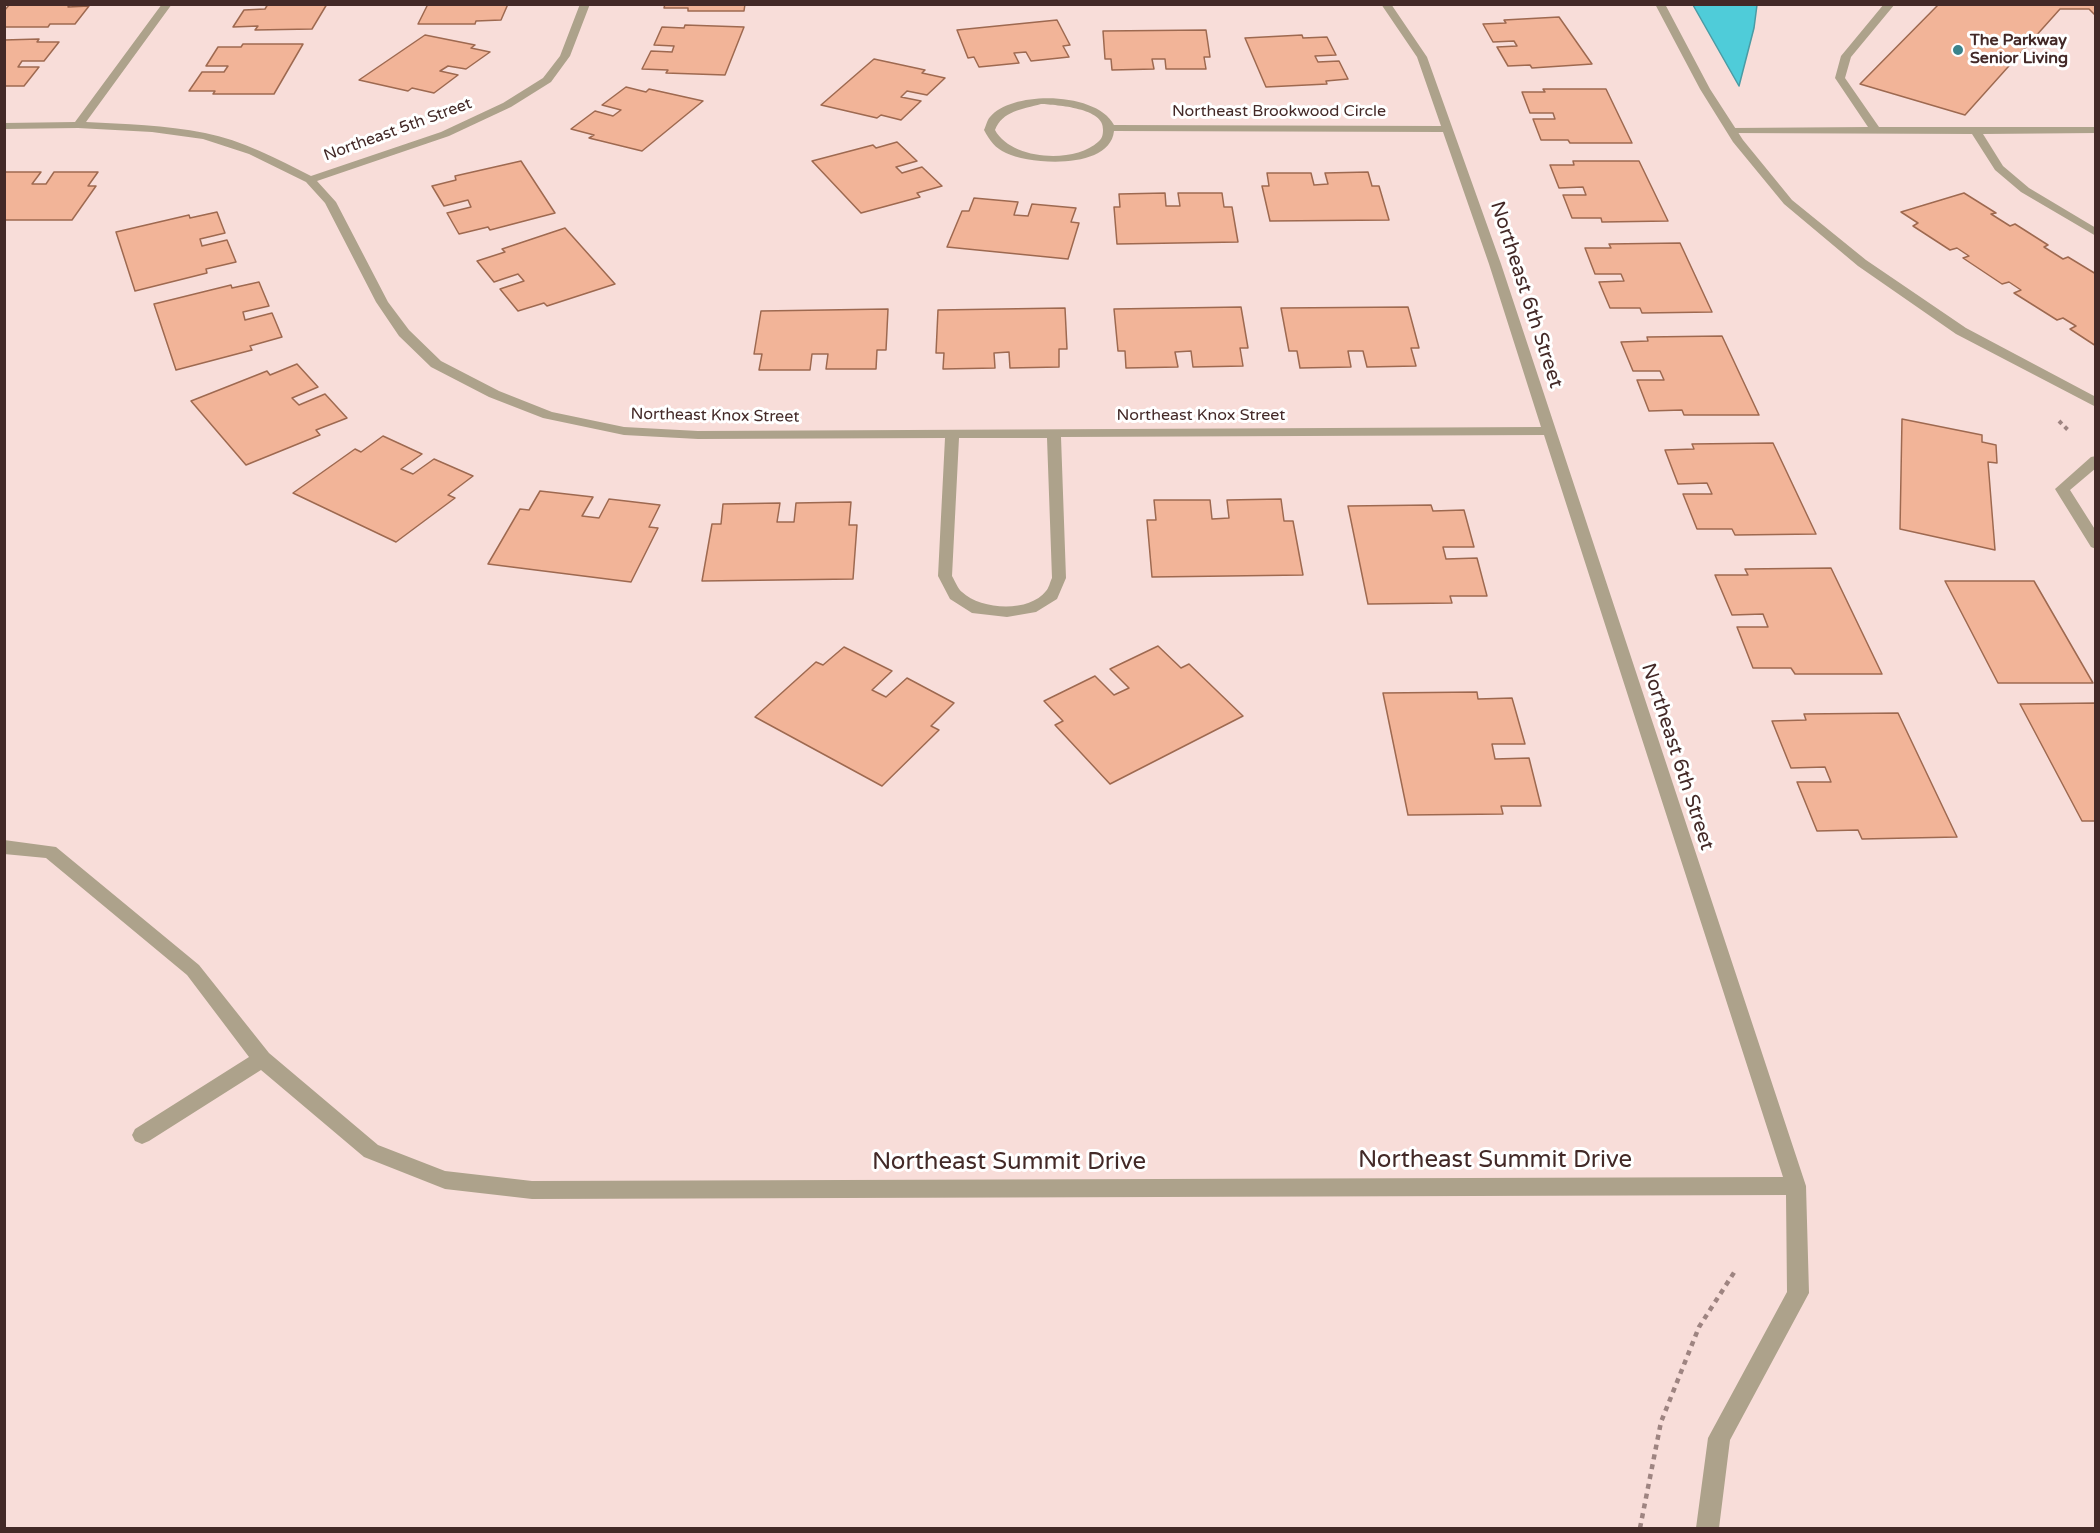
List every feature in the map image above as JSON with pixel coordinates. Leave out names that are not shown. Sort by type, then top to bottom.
[{"type":"street","points":[[78,125],[167,4]]},
{"type":"street","name":"Northeast 5th Street","points":[[310,180],[445,134],[507,105],[547,80],[565,56],[585,4]]},
{"type":"street","name":"Northeast 6th Street","points":[[1386,4],[1422,57],[1495,264],[1547,431],[1796,1186],[1798,1293],[1719,1438],[1708,1528]]},
{"type":"street","points":[[1660,4],[1705,89],[1732,131],[1788,201],[1862,263],[1961,331],[2096,403]]},
{"type":"street","points":[[1876,131],[1840,78],[1846,56],[1890,4]]},
{"type":"street","points":[[1050,101],[1094,110],[1104,118],[1109,128],[1108,138],[1100,147],[1068,159],[1028,158],[1011,153],[998,146],[990,136],[990,126],[996,117],[1007,110],[1023,104],[1050,101]]},
{"type":"street","name":"Northeast Knox Street","points":[[4,126],[78,125],[152,129],[205,136],[253,153],[310,180],[330,202],[382,302],[404,333],[436,364],[494,394],[548,416],[624,431],[698,435],[1547,431]]},
{"type":"street","name":"Northeast Brookwood Circle","points":[[1109,128],[1448,129]]},
{"type":"street","points":[[1732,131],[2096,130]]},
{"type":"street","points":[[1976,131],[1999,168],[2007,175],[2064,215],[2096,233]]},
{"type":"street","points":[[952,434],[945,576],[955,595],[977,609],[1007,612],[1031,608],[1052,595],[1059,578],[1054,433]]},
{"type":"street","points":[[2096,460],[2062,489],[2096,544]]},
{"type":"street","name":"Northeast Summit Drive","points":[[4,847],[50,852],[193,970],[262,1059],[371,1151],[445,1180],[532,1190],[1796,1186]]},
{"type":"street","points":[[142,1135],[262,1059]]},
{"type":"path","points":[[1640,1528],[1661,1422],[1699,1327],[1735,1271]]},
{"type":"water","points":[[1693,5],[1757,5],[1754,28],[1739,86]]},
{"type":"building","points":[[10,4],[89,6],[75,24],[50,24],[48,27],[4,27],[4,11]]},
{"type":"building","points":[[268,4],[327,4],[312,29],[255,30],[258,26],[233,27],[244,10],[265,9]]},
{"type":"building","points":[[428,4],[508,4],[501,20],[476,21],[475,24],[418,24]]},
{"type":"building","points":[[665,4],[745,4],[744,11],[688,11],[688,8],[664,8]]},
{"type":"building","name":"The Parkway Senior Living","points":[[1939,4],[2096,4],[2096,16],[2089,9],[2060,9],[1965,115],[1860,84]]},
{"type":"building","points":[[1559,17],[1592,64],[1532,68],[1530,65],[1508,66],[1497,47],[1517,46],[1514,41],[1493,42],[1483,24],[1506,23],[1504,20]]},
{"type":"building","points":[[1057,20],[1070,45],[1063,46],[1069,57],[1031,61],[1026,52],[1014,53],[1019,63],[979,67],[974,57],[968,58],[957,30]]},
{"type":"building","points":[[685,25],[744,27],[725,75],[666,73],[668,70],[642,69],[651,51],[672,52],[674,46],[654,45],[662,27],[684,28]]},
{"type":"building","points":[[1206,30],[1210,57],[1204,57],[1206,69],[1166,69],[1165,59],[1152,59],[1154,69],[1112,70],[1111,59],[1105,59],[1103,31]]},
{"type":"building","points":[[425,35],[475,45],[471,48],[490,52],[466,69],[448,66],[440,71],[458,75],[434,93],[412,88],[408,91],[359,80]]},
{"type":"building","points":[[1302,35],[1303,38],[1327,37],[1336,55],[1315,56],[1318,62],[1339,61],[1348,79],[1326,81],[1327,84],[1266,87],[1245,38]]},
{"type":"building","points":[[39,39],[37,42],[59,42],[44,61],[22,61],[18,67],[39,67],[24,86],[4,86],[4,40]]},
{"type":"building","points":[[243,44],[303,44],[274,94],[213,94],[215,91],[189,91],[202,72],[224,72],[228,66],[206,66],[218,47],[241,47]]},
{"type":"building","points":[[874,59],[925,70],[922,73],[945,78],[927,95],[907,91],[901,97],[921,101],[901,120],[881,115],[877,118],[821,105]]},
{"type":"building","points":[[626,87],[646,92],[649,89],[703,101],[642,151],[589,138],[594,135],[571,129],[595,111],[613,116],[621,110],[602,105]]},
{"type":"building","points":[[1543,89],[1606,89],[1632,143],[1570,143],[1568,140],[1541,140],[1533,119],[1555,119],[1553,113],[1530,113],[1522,92],[1545,92]]},
{"type":"building","points":[[897,142],[917,161],[896,167],[902,173],[922,167],[942,186],[917,193],[920,197],[861,213],[812,161],[873,145],[876,148]]},
{"type":"building","points":[[521,161],[555,213],[490,230],[488,227],[459,234],[447,213],[471,207],[468,200],[444,206],[432,186],[456,180],[455,176]]},
{"type":"building","points":[[1573,161],[1639,161],[1668,221],[1602,222],[1601,218],[1572,218],[1563,195],[1586,195],[1583,187],[1559,188],[1550,165],[1574,165]]},
{"type":"building","points":[[4,172],[41,172],[32,184],[46,184],[54,172],[98,172],[88,186],[96,186],[72,220],[4,220]]},
{"type":"building","points":[[1368,172],[1372,186],[1379,186],[1389,220],[1270,221],[1262,186],[1269,186],[1267,173],[1311,173],[1314,185],[1328,184],[1325,173]]},
{"type":"building","points":[[1165,193],[1166,206],[1180,206],[1178,193],[1222,193],[1224,207],[1232,207],[1238,242],[1117,244],[1114,207],[1120,207],[1119,194]]},
{"type":"building","points":[[1964,193],[1996,213],[1991,214],[2010,226],[2015,224],[2048,245],[2044,247],[2063,259],[2068,257],[2096,274],[2096,346],[2070,329],[2076,326],[2063,318],[2057,320],[2014,293],[2021,290],[2009,282],[2002,284],[1963,258],[1969,256],[1957,248],[1950,250],[1913,226],[1918,223],[1901,212]]},
{"type":"building","points":[[974,198],[1018,202],[1014,215],[1028,216],[1032,204],[1076,208],[1071,222],[1079,223],[1068,259],[947,247],[962,211],[969,211]]},
{"type":"building","points":[[217,212],[225,233],[200,239],[202,246],[227,240],[236,262],[206,269],[207,273],[135,291],[116,232],[189,215],[190,218]]},
{"type":"building","points":[[565,228],[615,284],[547,306],[544,303],[518,311],[500,289],[524,281],[518,274],[494,282],[477,261],[505,252],[502,249]]},
{"type":"building","points":[[1680,243],[1712,312],[1642,313],[1640,308],[1610,308],[1599,282],[1624,281],[1621,274],[1595,274],[1585,248],[1611,248],[1609,244]]},
{"type":"building","points":[[259,282],[269,306],[243,312],[245,320],[272,313],[282,337],[250,346],[252,350],[176,370],[154,304],[231,285],[232,288]]},
{"type":"building","points":[[1241,307],[1248,348],[1240,348],[1243,366],[1193,367],[1191,351],[1175,352],[1178,367],[1126,368],[1125,351],[1118,351],[1114,309]]},
{"type":"building","points":[[1408,307],[1419,348],[1411,348],[1416,366],[1367,367],[1363,351],[1348,351],[1351,367],[1300,368],[1297,351],[1289,351],[1281,308]]},
{"type":"building","points":[[1065,308],[1067,349],[1059,349],[1059,367],[1010,368],[1009,352],[994,353],[995,368],[943,369],[944,353],[936,353],[938,310]]},
{"type":"building","points":[[888,309],[886,350],[877,350],[876,369],[826,369],[828,354],[812,354],[810,370],[759,370],[762,354],[754,354],[761,311]]},
{"type":"building","points":[[1722,336],[1759,415],[1684,415],[1682,410],[1649,411],[1637,380],[1664,380],[1660,371],[1633,371],[1621,342],[1648,341],[1647,337]]},
{"type":"building","points":[[297,364],[318,387],[292,398],[299,405],[325,394],[347,418],[316,430],[320,435],[246,465],[191,401],[267,371],[270,375]]},
{"type":"building","points":[[1902,419],[1982,435],[1982,442],[1996,445],[1997,463],[1988,462],[1995,550],[1900,529]]},
{"type":"building","points":[[383,436],[422,454],[401,469],[413,474],[434,459],[473,476],[448,495],[455,498],[396,542],[293,493],[355,449],[361,452]]},
{"type":"building","points":[[1773,443],[1816,534],[1735,535],[1732,529],[1697,529],[1683,494],[1712,494],[1707,483],[1678,484],[1665,450],[1694,449],[1692,444]]},
{"type":"building","points":[[540,491],[593,497],[582,516],[599,518],[609,499],[660,505],[649,527],[658,528],[631,582],[488,564],[520,509],[529,510]]},
{"type":"building","points":[[1281,499],[1284,521],[1293,521],[1303,575],[1152,577],[1147,520],[1156,520],[1154,500],[1210,500],[1212,519],[1229,518],[1227,500]]},
{"type":"building","points":[[851,502],[849,525],[857,525],[853,579],[702,581],[712,524],[721,524],[723,504],[780,503],[777,522],[794,522],[796,503]]},
{"type":"building","points":[[1431,505],[1433,511],[1464,510],[1474,547],[1443,547],[1446,559],[1477,558],[1487,596],[1450,596],[1452,603],[1368,604],[1348,506]]},
{"type":"building","points":[[1831,568],[1882,674],[1795,674],[1791,668],[1753,668],[1737,627],[1768,627],[1763,614],[1732,615],[1715,575],[1748,575],[1745,569]]},
{"type":"building","points":[[1945,581],[2034,581],[2093,683],[1998,683]]},
{"type":"building","points":[[1158,646],[1181,668],[1189,664],[1243,716],[1110,784],[1055,725],[1063,721],[1044,701],[1095,676],[1114,695],[1129,688],[1110,669]]},
{"type":"building","points":[[844,647],[892,671],[872,690],[886,697],[907,678],[954,703],[931,726],[939,730],[882,786],[755,717],[816,662],[823,665]]},
{"type":"building","points":[[1477,692],[1478,699],[1512,698],[1525,744],[1492,744],[1495,759],[1529,758],[1541,806],[1501,806],[1503,814],[1408,815],[1383,693]]},
{"type":"building","points":[[2096,703],[2096,821],[2082,821],[2020,704]]},
{"type":"building","points":[[1898,713],[1957,837],[1862,839],[1858,830],[1817,831],[1797,782],[1831,782],[1825,767],[1791,768],[1772,721],[1806,720],[1804,714]]},
{"type":"place","name":"The Parkway Senior Living","points":[[1958,50]]}]
